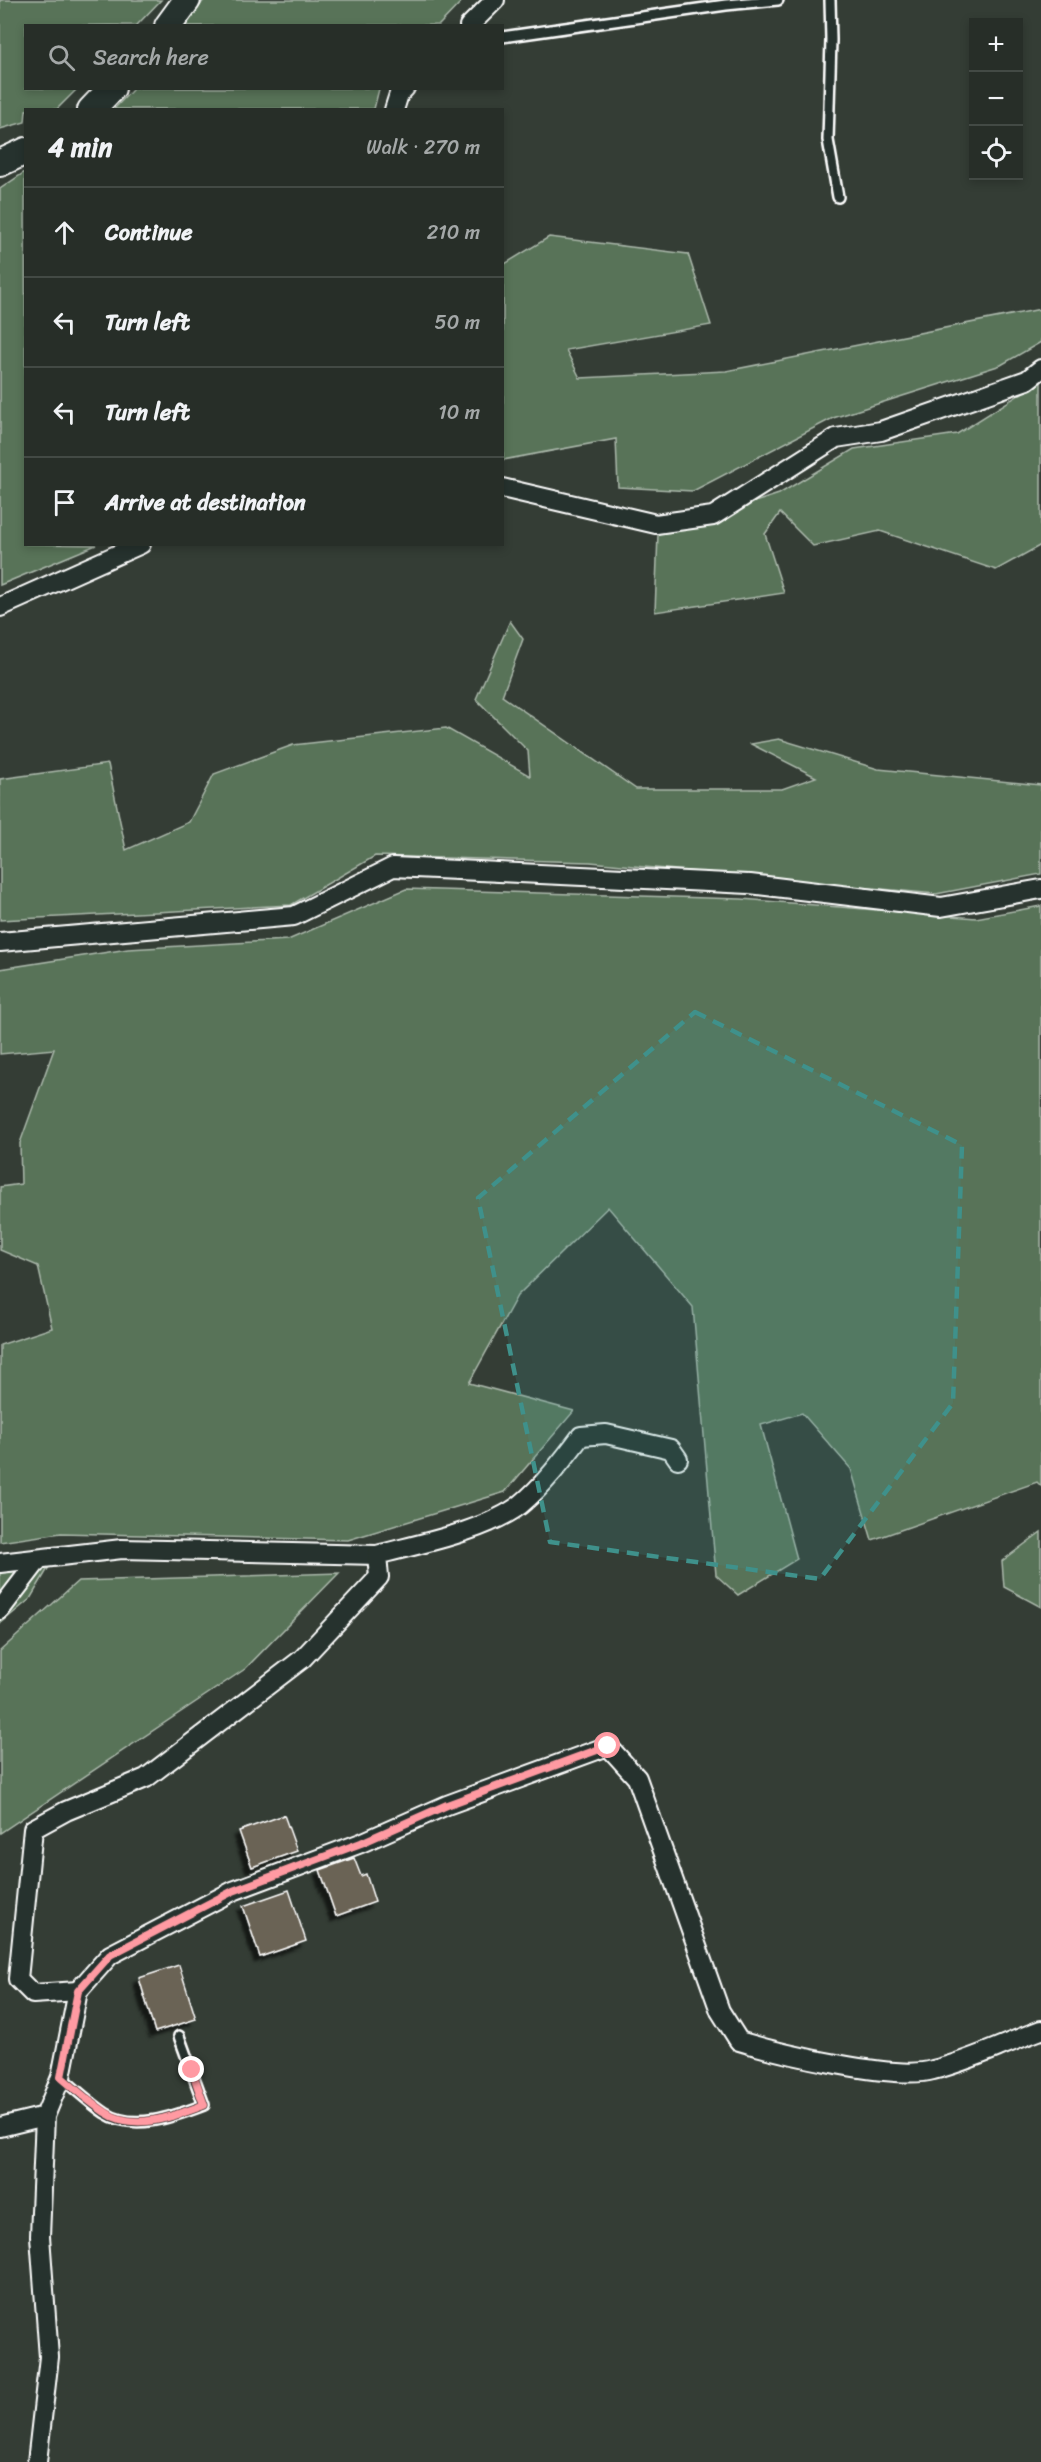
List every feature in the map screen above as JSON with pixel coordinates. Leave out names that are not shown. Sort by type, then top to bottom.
[{"type":"street","points":[[169,24],[187,0]]},
{"type":"street","points":[[471,24],[495,0]]},
{"type":"street","points":[[93,108],[110,90]]},
{"type":"street","points":[[395,108],[399,94],[403,90]]},
{"type":"street","points":[[0,163],[24,152]]},
{"type":"street","points":[[504,488],[656,524],[713,516],[836,438],[881,431],[1027,380],[1041,369]]},
{"type":"street","points":[[0,607],[137,546]]},
{"type":"street","points":[[0,942],[294,916],[393,867],[750,884],[941,907],[1041,889]]},
{"type":"street","points":[[0,1563],[122,1549],[377,1555],[468,1531],[519,1506],[556,1468],[582,1436],[606,1434],[671,1449],[678,1459]]},
{"type":"street","points":[[78,1991],[33,1994],[18,1979],[33,1829],[66,1810],[146,1778],[302,1659],[379,1577],[377,1555]]},
{"type":"street","points":[[0,1610],[39,1559]]},
{"type":"street","points":[[37,2462],[49,2357],[40,2236],[45,2116],[61,2077],[78,1991],[110,1955],[233,1891],[361,1843],[447,1805],[608,1746],[637,1778],[720,2012],[739,2041],[773,2051],[907,2074],[932,2071],[1041,2030]]},
{"type":"street","points":[[0,2127],[45,2116]]},
{"type":"lane","points":[[504,37],[726,5],[778,0]]},
{"type":"lane","points":[[830,0],[828,140],[838,197]]},
{"type":"lane","points":[[61,2077],[107,2114],[136,2122],[175,2115],[204,2105],[179,2036]]},
{"type":"highlighted area","points":[[695,1012],[962,1145],[953,1403],[820,1579],[550,1542],[478,1198]]},
{"type":"green space","points":[[0,0],[161,0],[138,24],[24,24],[24,90],[76,90],[58,108],[24,108],[24,122],[0,129]]},
{"type":"green space","points":[[204,0],[463,0],[440,24],[186,24]]},
{"type":"green space","points":[[132,90],[379,90],[374,108],[115,108]]},
{"type":"green space","points":[[24,173],[24,546],[94,546],[0,585],[0,189]]},
{"type":"green space","points":[[549,237],[688,254],[711,325],[566,350],[580,378],[726,371],[1041,309],[1041,342],[1001,365],[833,418],[693,491],[618,487],[616,439],[504,460],[504,264]]},
{"type":"green space","points":[[1041,381],[1041,545],[996,570],[880,531],[813,546],[780,513],[765,534],[784,593],[655,612],[658,534],[779,494],[854,449],[957,434]]},
{"type":"green space","points":[[510,621],[523,639],[502,696],[636,789],[782,789],[816,777],[751,744],[779,739],[878,769],[1041,785],[1041,874],[936,894],[590,862],[375,856],[291,905],[0,920],[0,779],[108,764],[126,850],[189,822],[214,774],[293,745],[446,728],[530,776],[528,751],[476,699]]},
{"type":"green space","points":[[406,889],[741,899],[976,918],[1041,906],[1041,1486],[1037,1482],[872,1540],[851,1469],[802,1413],[761,1425],[797,1559],[738,1595],[716,1575],[693,1307],[608,1207],[517,1296],[469,1383],[574,1411],[505,1492],[348,1540],[61,1533],[0,1542],[0,1345],[52,1328],[38,1266],[0,1250],[0,1187],[21,1184],[20,1143],[54,1049],[0,1054],[0,969],[128,949],[288,940]]},
{"type":"green space","points":[[1041,1532],[1041,1607],[1004,1587],[1002,1561]]},
{"type":"green space","points":[[53,1560],[30,1599],[0,1624],[0,1567]]},
{"type":"green space","points":[[339,1573],[245,1669],[0,1833],[0,1651],[78,1581]]},
{"type":"building","points":[[284,1815],[297,1851],[252,1867],[239,1831]]},
{"type":"building","points":[[354,1858],[361,1876],[366,1874],[375,1902],[336,1916],[320,1870]]},
{"type":"building","points":[[289,1890],[306,1941],[260,1957],[243,1906]]},
{"type":"building","points":[[179,1965],[196,2019],[155,2032],[139,1978]]},
{"type":"route","points":[[192,2070],[204,2105],[175,2115],[136,2122],[107,2114],[61,2077],[78,1991],[110,1955],[233,1891],[361,1843],[447,1805],[608,1746]]}]
